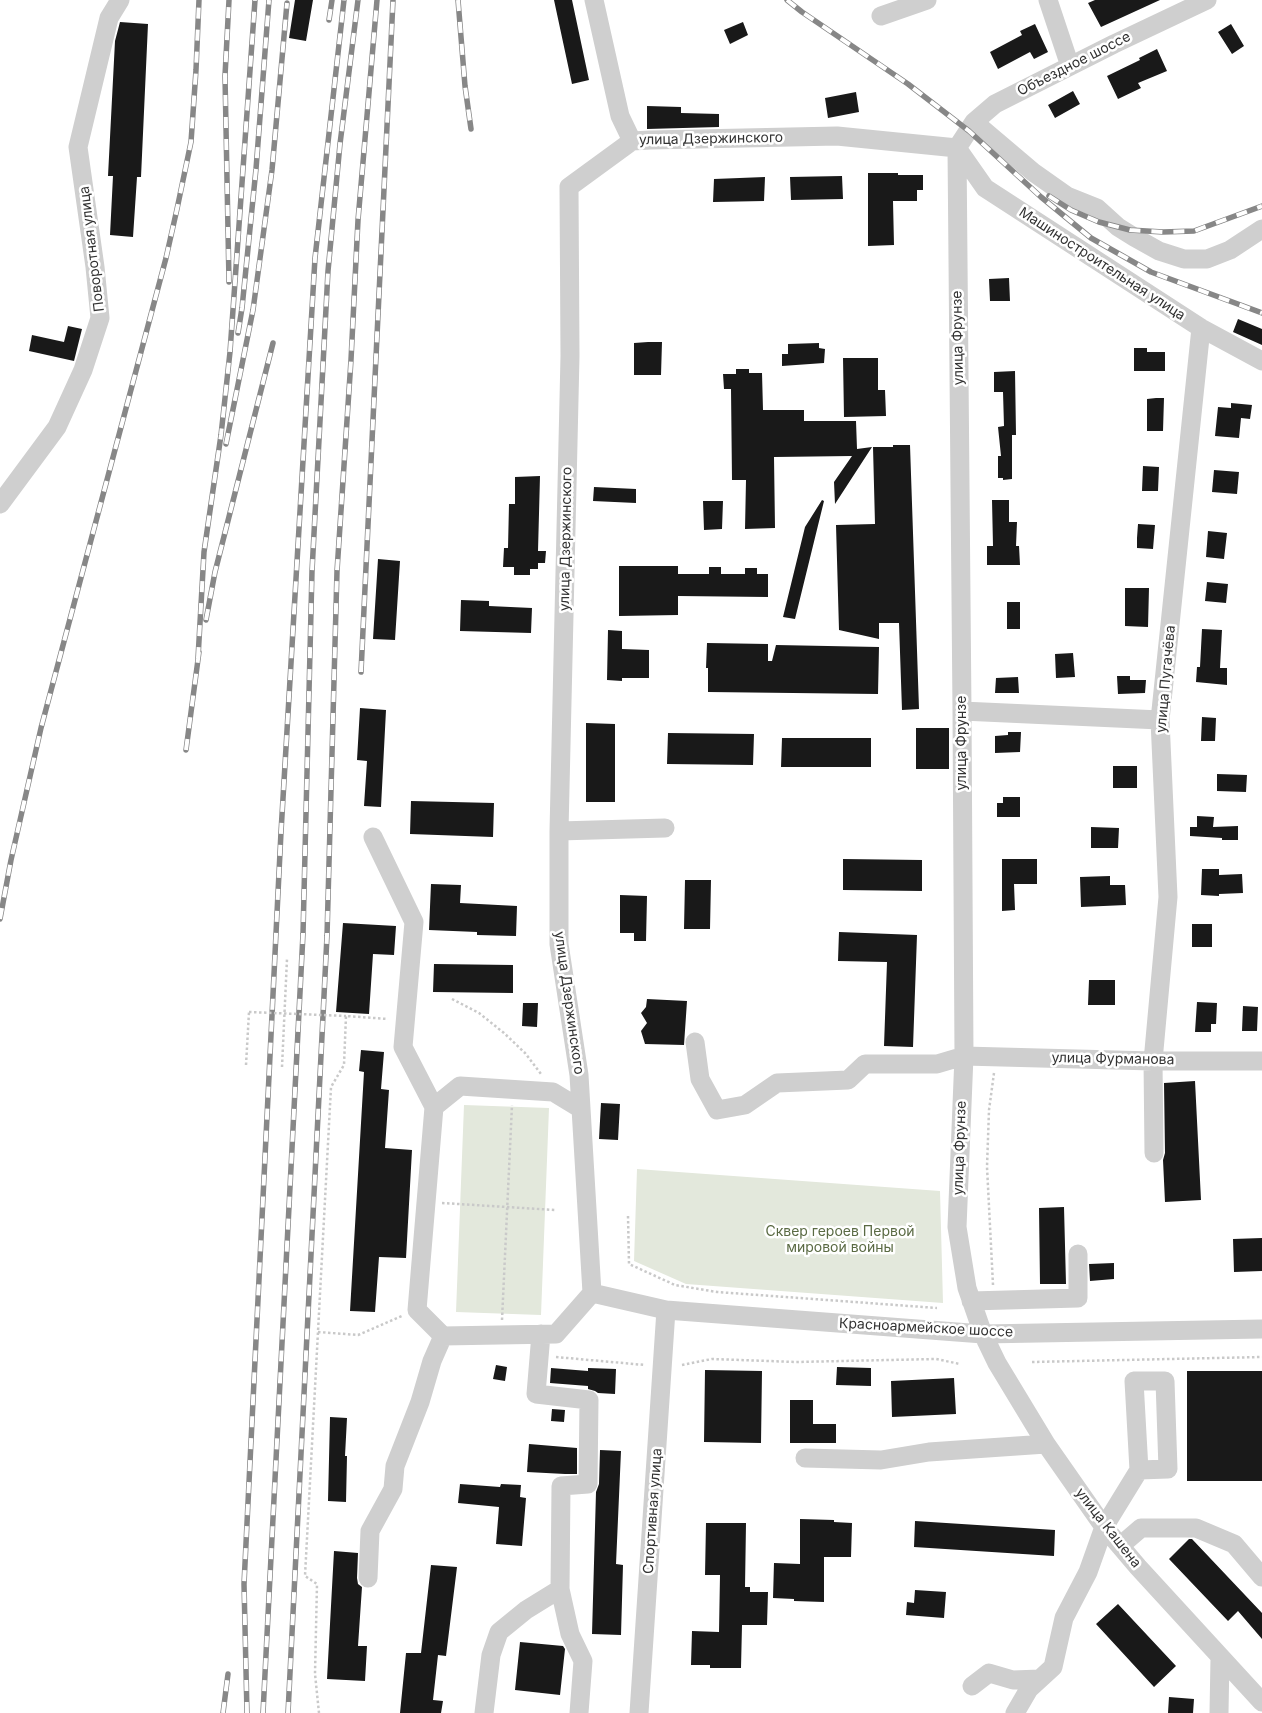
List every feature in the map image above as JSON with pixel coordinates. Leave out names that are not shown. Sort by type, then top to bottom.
[{"type":"street","name":"Поворотная улица","points":[[0,504],[57,427],[83,370],[100,318],[95,267],[78,147],[109,18],[120,0]]},
{"type":"street","points":[[594,0],[620,116],[632,141]]},
{"type":"street","points":[[881,16],[927,0]]},
{"type":"street","points":[[1048,0],[1070,66]]},
{"type":"street","name":"Объездное шоссе","points":[[956,148],[974,122],[995,104],[1207,0]]},
{"type":"street","points":[[974,122],[1033,172],[1067,196],[1097,208],[1126,232],[1159,251],[1184,260],[1207,259],[1230,250],[1262,229]]},
{"type":"street","name":"улица Дзержинского","points":[[592,1293],[579,1075],[559,944],[559,831],[570,356],[569,186],[632,141],[837,136],[956,148]]},
{"type":"street","name":"Машиностроительная улица","points":[[956,148],[985,188],[1200,328],[1262,361]]},
{"type":"street","name":"улица Фрунзе","points":[[956,148],[964,1056],[957,1227],[967,1288],[983,1334]]},
{"type":"street","name":"улица Пугачёва","points":[[1154,1152],[1153,1061],[1168,897],[1160,720],[1200,328]]},
{"type":"street","points":[[962,711],[1160,720]]},
{"type":"street","points":[[559,831],[665,828]]},
{"type":"street","points":[[373,837],[414,922],[403,1047],[434,1107],[417,1310],[443,1336],[548,1334]]},
{"type":"street","name":"улица Фурманова","points":[[695,1042],[700,1079],[717,1110],[745,1105],[777,1083],[848,1080],[865,1064],[937,1064],[964,1056],[1153,1061],[1262,1061]]},
{"type":"street","points":[[434,1107],[460,1086],[553,1092],[581,1109]]},
{"type":"street","points":[[971,1301],[1078,1298],[1078,1254]]},
{"type":"street","points":[[579,1713],[583,1660],[570,1634],[560,1589],[561,1486],[588,1484],[589,1400],[536,1394],[548,1334],[592,1293]]},
{"type":"street","name":"Красноармейское шоссе","points":[[592,1293],[666,1310],[983,1334],[1262,1329]]},
{"type":"street","name":"Спортивная улица","points":[[639,1713],[666,1310]]},
{"type":"street","name":"улица Кашена","points":[[983,1334],[997,1363],[1046,1444],[1104,1527],[1220,1658],[1262,1702]]},
{"type":"street","points":[[368,1578],[370,1531],[393,1489],[396,1466],[420,1402],[432,1361],[443,1336]]},
{"type":"street","points":[[1015,1713],[1029,1689],[1053,1667],[1064,1618],[1088,1572],[1104,1527],[1140,1470],[1134,1381],[1165,1380],[1168,1469],[1140,1470]]},
{"type":"street","points":[[806,1458],[882,1460],[929,1452],[1046,1444]]},
{"type":"street","points":[[1120,1546],[1141,1528],[1196,1528],[1234,1544],[1262,1577]]},
{"type":"street","points":[[484,1713],[491,1655],[499,1632],[526,1610],[560,1589]]},
{"type":"street","points":[[1219,1713],[1220,1658]]},
{"type":"street","points":[[972,1686],[989,1673],[1013,1680],[1040,1679]]},
{"type":"path","points":[[282,1067],[287,959]]},
{"type":"path","points":[[452,999],[479,1013],[504,1033],[525,1053],[553,1092]]},
{"type":"path","points":[[246,1065],[249,1012],[396,1019]]},
{"type":"path","points":[[319,1713],[316,1674],[317,1584],[305,1576],[331,1087],[344,1065],[346,1016]]},
{"type":"path","points":[[994,1300],[987,1167],[990,1110],[996,1057]]},
{"type":"path","points":[[501,1335],[513,1089]]},
{"type":"path","points":[[426,1202],[555,1210]]},
{"type":"path","points":[[628,1216],[629,1264],[675,1285],[717,1292],[937,1308]]},
{"type":"path","points":[[318,1332],[358,1336],[417,1310]]},
{"type":"path","points":[[548,1334],[555,1357],[652,1366]]},
{"type":"path","points":[[1032,1362],[1262,1357]]},
{"type":"path","points":[[682,1365],[712,1359],[796,1362],[936,1359],[960,1364]]},
{"type":"green space","points":[[464,1105],[549,1108],[541,1315],[456,1312]]},
{"type":"green space","name":"Сквер героев Первой мировой войны","points":[[637,1169],[940,1191],[943,1303],[686,1284],[634,1261]]},
{"type":"building","points":[[295,0],[313,0],[306,41],[289,38]]},
{"type":"building","points":[[554,0],[572,0],[589,80],[572,84]]},
{"type":"building","points":[[1095,0],[1160,0],[1101,27],[1088,3]]},
{"type":"building","points":[[120,22],[148,24],[141,177],[137,177],[133,237],[110,235],[113,176],[108,176],[115,41]]},
{"type":"building","points":[[743,22],[748,35],[730,44],[724,30]]},
{"type":"building","points":[[1035,24],[1048,52],[1034,59],[1030,52],[998,69],[990,52],[1022,35],[1020,31]]},
{"type":"building","points":[[1231,24],[1244,46],[1232,54],[1218,32]]},
{"type":"building","points":[[1157,49],[1167,71],[1138,83],[1141,88],[1118,99],[1107,76],[1140,60],[1139,58]]},
{"type":"building","points":[[1073,91],[1080,104],[1055,118],[1048,105]]},
{"type":"building","points":[[856,92],[859,112],[828,118],[825,98]]},
{"type":"building","points":[[647,106],[681,107],[681,113],[719,114],[719,127],[647,129]]},
{"type":"building","points":[[868,173],[923,175],[923,190],[917,190],[917,201],[893,201],[894,245],[868,246]]},
{"type":"building","points":[[842,176],[843,199],[791,200],[790,177]]},
{"type":"building","points":[[765,177],[764,201],[713,202],[714,179]]},
{"type":"building","points":[[1009,278],[1010,301],[990,301],[989,279]]},
{"type":"building","points":[[1238,319],[1262,329],[1262,345],[1233,332]]},
{"type":"building","points":[[68,326],[82,329],[74,361],[29,351],[32,335],[64,342]]},
{"type":"building","points":[[662,342],[661,375],[634,375],[634,343]]},
{"type":"building","points":[[819,343],[819,348],[825,349],[824,363],[782,366],[782,354],[788,354],[788,344]]},
{"type":"building","points":[[1134,348],[1147,348],[1147,352],[1165,352],[1165,371],[1134,371]]},
{"type":"building","points":[[843,358],[878,358],[878,390],[885,390],[886,416],[844,417]]},
{"type":"building","points":[[736,369],[749,369],[749,373],[762,373],[763,410],[804,410],[804,421],[856,421],[857,449],[872,447],[835,504],[834,482],[852,456],[774,457],[775,528],[745,529],[746,480],[732,480],[731,389],[724,389],[723,374],[736,374]]},
{"type":"building","points":[[1015,371],[1016,435],[1012,435],[1012,479],[1003,480],[1003,478],[998,478],[998,456],[1001,456],[998,427],[1004,426],[1003,392],[994,392],[994,372]]},
{"type":"building","points":[[1164,398],[1163,431],[1147,431],[1147,399]]},
{"type":"building","points":[[1231,403],[1252,405],[1250,419],[1241,418],[1239,438],[1215,436],[1218,407],[1231,408]]},
{"type":"building","points":[[893,445],[910,445],[919,709],[902,710],[899,623],[879,623],[879,639],[839,630],[836,525],[875,524],[873,447],[893,447]]},
{"type":"building","points":[[1143,466],[1159,467],[1158,491],[1142,491]]},
{"type":"building","points":[[1214,470],[1239,472],[1237,494],[1212,492]]},
{"type":"building","points":[[540,476],[538,551],[546,551],[545,563],[538,563],[538,569],[530,569],[530,575],[514,575],[514,567],[503,567],[504,548],[508,548],[509,504],[515,504],[515,477]]},
{"type":"building","points":[[594,487],[636,489],[636,503],[593,501]]},
{"type":"building","points":[[822,500],[824,501],[795,619],[783,617],[805,527]]},
{"type":"building","points":[[992,500],[1009,500],[1009,522],[1017,522],[1016,546],[1019,546],[1020,565],[987,565],[987,546],[993,546]]},
{"type":"building","points":[[703,501],[723,501],[722,529],[704,530]]},
{"type":"building","points":[[1138,524],[1155,525],[1153,549],[1137,548]]},
{"type":"building","points":[[1208,531],[1227,533],[1224,559],[1206,557]]},
{"type":"building","points":[[378,559],[400,561],[395,640],[373,639]]},
{"type":"building","points":[[619,566],[678,566],[678,574],[709,574],[709,567],[721,567],[721,574],[745,574],[745,568],[757,568],[757,574],[768,574],[768,597],[678,596],[678,615],[619,616]]},
{"type":"building","points":[[1207,582],[1228,584],[1226,603],[1205,601]]},
{"type":"building","points":[[1125,588],[1149,588],[1148,627],[1125,626]]},
{"type":"building","points":[[461,600],[489,601],[489,606],[532,608],[531,633],[460,631]]},
{"type":"building","points":[[1007,602],[1020,602],[1020,629],[1007,629]]},
{"type":"building","points":[[1202,629],[1222,630],[1220,668],[1227,668],[1227,685],[1196,682],[1197,667],[1200,667]]},
{"type":"building","points":[[608,630],[622,631],[622,649],[649,650],[649,678],[622,678],[622,681],[607,680]]},
{"type":"building","points":[[707,643],[768,644],[768,661],[772,661],[776,645],[879,647],[878,694],[708,692],[708,668],[706,668]]},
{"type":"building","points":[[1073,653],[1075,677],[1056,678],[1055,654]]},
{"type":"building","points":[[1117,676],[1130,676],[1130,680],[1146,680],[1145,693],[1118,694]]},
{"type":"building","points":[[1018,677],[1019,693],[995,693],[996,678]]},
{"type":"building","points":[[360,708],[386,710],[381,807],[364,806],[367,761],[357,760]]},
{"type":"building","points":[[1202,717],[1216,718],[1215,741],[1201,741]]},
{"type":"building","points":[[586,723],[615,724],[615,802],[586,802]]},
{"type":"building","points":[[916,728],[949,728],[949,769],[916,769]]},
{"type":"building","points":[[1008,732],[1021,732],[1020,752],[995,753],[995,736],[1008,735]]},
{"type":"building","points":[[668,733],[754,734],[753,765],[667,764]]},
{"type":"building","points":[[782,738],[871,738],[871,767],[781,767]]},
{"type":"building","points":[[1113,766],[1137,766],[1137,788],[1113,788]]},
{"type":"building","points":[[1217,774],[1247,775],[1246,792],[1217,791]]},
{"type":"building","points":[[1003,797],[1020,797],[1020,817],[997,817],[997,803],[1003,803]]},
{"type":"building","points":[[411,801],[494,803],[493,837],[410,834]]},
{"type":"building","points":[[1197,816],[1214,817],[1213,827],[1238,826],[1238,840],[1190,836],[1190,827],[1197,827]]},
{"type":"building","points":[[1091,827],[1119,828],[1118,848],[1091,848]]},
{"type":"building","points":[[843,859],[922,860],[922,891],[843,890]]},
{"type":"building","points":[[1002,859],[1037,859],[1037,884],[1014,884],[1015,910],[1002,911]]},
{"type":"building","points":[[1202,869],[1219,869],[1219,875],[1242,874],[1243,893],[1219,894],[1219,896],[1201,895]]},
{"type":"building","points":[[1110,876],[1110,885],[1125,885],[1126,905],[1081,907],[1080,877]]},
{"type":"building","points":[[685,880],[711,880],[710,929],[684,929]]},
{"type":"building","points":[[431,884],[461,885],[460,903],[517,906],[516,936],[477,935],[477,932],[429,930]]},
{"type":"building","points":[[620,895],[647,896],[646,941],[634,941],[634,933],[620,933]]},
{"type":"building","points":[[343,923],[396,926],[394,955],[373,954],[369,1014],[336,1012]]},
{"type":"building","points":[[1192,924],[1212,924],[1212,947],[1192,947]]},
{"type":"building","points":[[839,932],[917,935],[913,1047],[884,1046],[887,962],[838,961]]},
{"type":"building","points":[[434,964],[513,965],[513,993],[433,992]]},
{"type":"building","points":[[1089,980],[1115,980],[1115,1005],[1088,1005]]},
{"type":"building","points":[[647,999],[687,1001],[684,1045],[645,1044],[641,1031],[647,1023],[641,1013],[646,1007]]},
{"type":"building","points":[[1197,1002],[1217,1003],[1216,1024],[1211,1024],[1211,1032],[1195,1032]]},
{"type":"building","points":[[523,1003],[538,1003],[537,1027],[522,1026]]},
{"type":"building","points":[[1243,1006],[1258,1007],[1257,1031],[1242,1031]]},
{"type":"building","points":[[361,1050],[384,1052],[381,1089],[389,1090],[385,1148],[412,1150],[406,1258],[379,1257],[375,1312],[350,1311],[364,1072],[359,1071]]},
{"type":"building","points":[[1195,1081],[1201,1200],[1165,1202],[1163,1160],[1165,1153],[1164,1083]]},
{"type":"building","points":[[601,1103],[620,1104],[618,1140],[599,1139]]},
{"type":"building","points":[[1064,1207],[1066,1284],[1040,1284],[1039,1208]]},
{"type":"building","points":[[1262,1238],[1262,1271],[1234,1272],[1233,1239]]},
{"type":"building","points":[[1114,1263],[1114,1279],[1090,1281],[1089,1264]]},
{"type":"building","points":[[496,1365],[507,1367],[505,1381],[493,1379]]},
{"type":"building","points":[[837,1367],[871,1368],[871,1386],[836,1385]]},
{"type":"building","points":[[551,1368],[588,1371],[588,1368],[616,1369],[615,1394],[598,1393],[588,1389],[588,1386],[550,1383]]},
{"type":"building","points":[[705,1370],[762,1371],[761,1443],[704,1442]]},
{"type":"building","points":[[1187,1371],[1262,1371],[1262,1481],[1187,1481]]},
{"type":"building","points":[[954,1378],[956,1414],[892,1417],[891,1381]]},
{"type":"building","points":[[790,1400],[813,1400],[813,1424],[836,1424],[836,1443],[790,1443]]},
{"type":"building","points":[[552,1409],[565,1410],[564,1422],[551,1421]]},
{"type":"building","points":[[330,1417],[347,1418],[345,1456],[347,1456],[346,1502],[328,1501]]},
{"type":"building","points":[[529,1444],[577,1448],[577,1474],[527,1472]]},
{"type":"building","points":[[600,1450],[621,1451],[616,1564],[623,1565],[621,1635],[592,1634],[596,1492],[599,1484]]},
{"type":"building","points":[[460,1484],[500,1487],[501,1484],[521,1485],[520,1497],[526,1498],[522,1546],[496,1544],[499,1507],[458,1503]]},
{"type":"building","points":[[800,1519],[834,1520],[834,1522],[852,1523],[851,1557],[824,1557],[824,1602],[773,1598],[774,1563],[800,1564]]},
{"type":"building","points":[[915,1521],[1055,1530],[1054,1556],[914,1547]]},
{"type":"building","points":[[706,1523],[746,1523],[745,1587],[750,1587],[750,1592],[768,1592],[767,1625],[742,1625],[741,1668],[710,1668],[710,1665],[691,1665],[692,1631],[719,1632],[720,1575],[705,1575]]},
{"type":"building","points":[[1189,1539],[1192,1539],[1262,1613],[1262,1639],[1238,1611],[1228,1621],[1169,1559]]},
{"type":"building","points":[[334,1551],[358,1553],[357,1578],[358,1584],[362,1587],[358,1646],[367,1646],[365,1681],[327,1679]]},
{"type":"building","points":[[431,1565],[457,1567],[446,1656],[438,1655],[433,1700],[443,1701],[441,1713],[400,1713],[406,1653],[421,1653]]},
{"type":"building","points":[[915,1590],[946,1592],[944,1618],[906,1615],[907,1602],[914,1603]]},
{"type":"building","points":[[1118,1604],[1176,1666],[1154,1687],[1096,1624]]},
{"type":"building","points":[[520,1642],[563,1646],[565,1649],[560,1695],[515,1690]]},
{"type":"building","points":[[1169,1697],[1194,1699],[1193,1713],[1168,1713]]},
{"type":"railway","points":[[0,919],[11,860],[41,728],[166,258],[177,209],[191,142],[199,0]]},
{"type":"railway","points":[[229,0],[225,76],[229,282]]},
{"type":"railway","points":[[198,658],[204,552],[221,435],[230,352],[255,0]]},
{"type":"railway","points":[[238,333],[256,169],[269,0]]},
{"type":"railway","points":[[329,20],[332,0]]},
{"type":"railway","points":[[247,1713],[244,1584],[281,832],[315,258],[344,0]]},
{"type":"railway","points":[[263,1713],[303,934],[312,571],[328,271],[340,144],[358,0]]},
{"type":"railway","points":[[288,1713],[327,936],[337,571],[358,220],[377,0]]},
{"type":"railway","points":[[361,672],[393,0]]},
{"type":"railway","points":[[458,0],[465,86],[471,129]]},
{"type":"railway","points":[[787,0],[908,84],[969,131],[1041,197],[1091,238],[1151,272],[1262,313]]},
{"type":"railway","points":[[226,444],[253,310],[272,170],[287,3]]},
{"type":"railway","points":[[1049,196],[1071,210],[1099,222],[1130,230],[1163,232],[1194,231],[1262,206]]},
{"type":"railway","points":[[206,620],[215,572],[273,343]]},
{"type":"railway","points":[[186,750],[199,652]]},
{"type":"railway","points":[[223,1713],[228,1674]]}]
